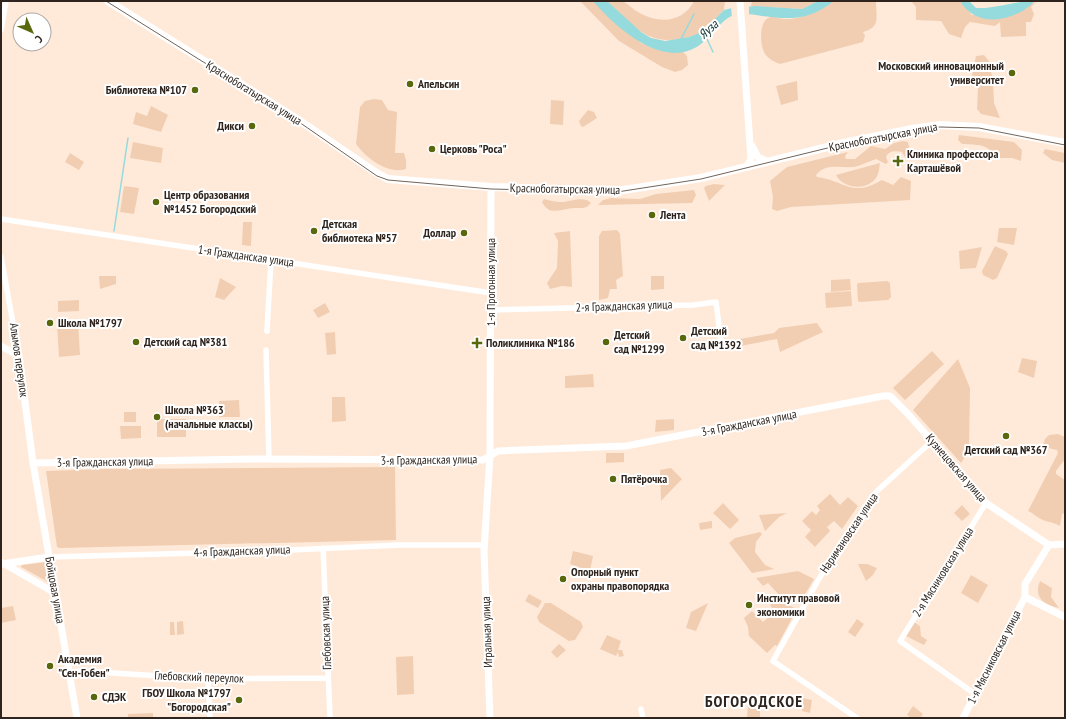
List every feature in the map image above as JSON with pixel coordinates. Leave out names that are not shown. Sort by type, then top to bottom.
[{"type":"main road","name":"Краснобогатырская улица","points":[[108,1],[300,121],[378,174],[388,179],[409,182],[491,187],[617,191],[682,181],[903,131],[940,125],[979,127],[1065,143]]},
{"type":"street","points":[[1,30],[6,1]]},
{"type":"street","points":[[740,1],[751,159],[747,166]]},
{"type":"street","points":[[749,134],[754,151],[758,157],[766,161]]},
{"type":"street","name":"1-я Прогонная улица","points":[[484,545],[490,455],[491,187]]},
{"type":"street","name":"1-я Гражданская улица","points":[[1,219],[491,293]]},
{"type":"street","name":"Алымов переулок","points":[[1,257],[19,356],[33,463]]},
{"type":"street","points":[[267,331],[271,260]]},
{"type":"street","name":"2-я Гражданская улица","points":[[491,310],[716,302],[721,342]]},
{"type":"street","points":[[1,346],[19,356]]},
{"type":"street","points":[[266,350],[269,460]]},
{"type":"street","name":"3-я Гражданская улица","points":[[33,463],[269,460],[483,460],[498,451],[626,446],[883,396],[890,396]]},
{"type":"street","name":"Кузнецовская улица","points":[[890,396],[932,441],[986,503],[1049,545]]},
{"type":"street","name":"Наримановская улица","points":[[857,718],[773,661],[820,577],[876,492],[932,441]]},
{"type":"street","name":"Бойцовая улица","points":[[33,463],[77,718]]},
{"type":"street","name":"2-я Мясниковская улица","points":[[975,694],[900,641],[986,503]]},
{"type":"street","name":"4-я Гражданская улица","points":[[2,563],[49,556],[399,545],[484,545]]},
{"type":"street","name":"Игральная улица","points":[[484,545],[490,718]]},
{"type":"street","points":[[1049,545],[1063,546]]},
{"type":"street","name":"1-я Мясниковская улица","points":[[963,718],[1025,597],[1025,584],[1049,545]]},
{"type":"street","name":"Глебовская улица","points":[[323,548],[330,718]]},
{"type":"street","points":[[2,563],[55,593]]},
{"type":"street","points":[[1025,597],[1065,617]]},
{"type":"street","name":"Глебовский переулок","points":[[69,672],[81,671],[208,679],[328,678]]},
{"type":"street","points":[[208,679],[210,718]]},
{"type":"street","points":[[641,709],[643,718]]},
{"type":"shaded area","points":[[580,1],[593,1],[641,43],[651,48],[672,52],[683,52],[687,56],[688,65],[682,70],[675,72],[662,67],[619,41]]},
{"type":"shaded area","points":[[607,1],[622,1],[646,16],[662,20],[677,17],[683,14],[694,1],[725,1],[724,10],[702,32],[688,37],[667,40],[657,39],[639,30]]},
{"type":"shaded area","points":[[752,1],[818,1],[802,9],[751,6]]},
{"type":"shaded area","points":[[834,1],[876,1],[876,21],[873,27],[863,32],[865,36],[863,42],[780,64],[765,54],[761,34],[763,23],[766,19],[772,17],[794,19],[818,10]]},
{"type":"shaded area","points":[[911,1],[960,1],[972,15],[1023,9],[1037,1],[1031,7],[1034,14],[1031,22],[1026,22],[1026,36],[1001,37],[1000,22],[995,26],[970,22],[965,27],[961,38],[949,34],[941,21],[916,20],[916,7]]},
{"type":"shaded area","points":[[984,55],[989,61],[993,81],[994,103],[1000,118],[981,114],[977,109],[978,87],[972,75],[976,56]]},
{"type":"shaded area","points":[[797,81],[798,100],[781,105],[776,86]]},
{"type":"shaded area","points":[[374,99],[382,100],[388,110],[397,112],[395,153],[404,153],[406,169],[392,170],[378,164],[371,160],[356,144],[360,107],[365,101]]},
{"type":"shaded area","points":[[551,100],[564,101],[563,125],[550,124]]},
{"type":"shaded area","points":[[151,106],[168,115],[161,132],[133,124],[136,112],[147,116]]},
{"type":"shaded area","points":[[588,110],[594,112],[597,118],[583,127],[579,121]]},
{"type":"shaded area","points":[[959,135],[1014,142],[1022,150],[1021,161],[1012,158],[995,158],[986,147],[962,144],[958,140]]},
{"type":"shaded area","points":[[903,141],[908,142],[911,157],[909,159],[906,159],[902,152],[897,151],[887,155],[886,157],[888,162],[886,164],[876,159],[858,166],[825,168],[816,175],[817,177],[855,188],[863,188],[882,180],[893,185],[901,177],[911,181],[910,200],[791,207],[777,211],[772,209],[773,197],[770,181],[787,167],[848,152],[845,156],[846,159],[855,159],[871,146],[885,149],[894,143]]},
{"type":"shaded area","points":[[133,142],[163,148],[161,163],[130,158]]},
{"type":"shaded area","points":[[1045,149],[1065,153],[1065,163],[1052,160],[1043,153]]},
{"type":"shaded area","points":[[70,153],[84,162],[79,170],[65,162]]},
{"type":"shaded area","points":[[880,163],[877,176],[867,185],[855,187],[849,186],[839,180],[836,175]]},
{"type":"shaded area","points":[[714,184],[725,185],[709,201],[704,188]]},
{"type":"shaded area","points":[[124,186],[139,188],[134,214],[120,212]]},
{"type":"shaded area","points":[[694,190],[696,195],[692,203],[598,205],[603,200],[611,198],[640,199],[656,194]]},
{"type":"shaded area","points":[[544,199],[560,202],[584,199],[591,203],[585,208],[572,208],[553,211],[544,206],[542,202]]},
{"type":"shaded area","points":[[243,222],[252,222],[251,246],[242,245]]},
{"type":"shaded area","points":[[999,228],[1017,228],[1014,245],[997,242]]},
{"type":"shaded area","points":[[617,230],[620,234],[623,276],[616,280],[617,289],[610,289],[608,298],[599,300],[599,236],[602,231]]},
{"type":"shaded area","points":[[570,231],[572,287],[562,286],[550,289],[547,283],[557,268],[558,241],[554,233]]},
{"type":"shaded area","points":[[995,246],[1006,251],[1008,254],[997,278],[993,280],[983,275],[982,271]]},
{"type":"shaded area","points":[[982,247],[976,268],[960,269],[959,251]]},
{"type":"shaded area","points":[[99,276],[116,276],[116,284],[100,289]]},
{"type":"shaded area","points":[[651,276],[664,276],[664,289],[651,290]]},
{"type":"shaded area","points":[[220,278],[236,287],[224,300],[215,297]]},
{"type":"shaded area","points":[[850,279],[851,290],[831,292],[831,280]]},
{"type":"shaded area","points":[[887,281],[890,283],[891,297],[888,300],[858,301],[858,283]]},
{"type":"shaded area","points":[[851,291],[852,306],[826,308],[825,293]]},
{"type":"shaded area","points":[[79,300],[79,311],[58,312],[58,301]]},
{"type":"shaded area","points":[[325,303],[330,312],[318,318],[313,310]]},
{"type":"shaded area","points":[[78,322],[80,355],[59,357],[57,324]]},
{"type":"shaded area","points":[[817,323],[823,332],[780,352],[777,339],[735,347],[734,340],[774,333],[779,328]]},
{"type":"shaded area","points":[[335,332],[336,354],[327,355],[325,333]]},
{"type":"shaded area","points":[[932,351],[944,364],[905,400],[893,388]]},
{"type":"shaded area","points":[[1022,358],[1037,361],[1034,378],[1018,372]]},
{"type":"shaded area","points":[[958,359],[970,388],[969,451],[961,463],[913,410]]},
{"type":"shaded area","points":[[593,374],[594,387],[565,388],[565,376]]},
{"type":"shaded area","points":[[332,397],[345,397],[346,421],[332,422]]},
{"type":"shaded area","points":[[239,400],[240,417],[219,417],[219,401]]},
{"type":"shaded area","points":[[124,412],[136,412],[136,422],[124,422]]},
{"type":"shaded area","points":[[157,419],[186,419],[186,437],[157,437]]},
{"type":"shaded area","points":[[674,419],[674,430],[655,432],[656,420]]},
{"type":"shaded area","points":[[120,426],[141,426],[141,438],[121,439]]},
{"type":"shaded area","points":[[1058,434],[1065,437],[1065,459],[1056,471],[1056,474],[1065,480],[1065,513],[1062,514],[1060,526],[1041,519],[1028,511],[1058,453],[1057,450],[1043,445],[1045,439],[1049,435]]},
{"type":"shaded area","points":[[606,453],[624,453],[624,462],[606,463]]},
{"type":"shaded area","points":[[395,467],[396,540],[60,548],[57,547],[46,471],[105,469]]},
{"type":"shaded area","points":[[671,468],[682,479],[661,501],[660,470]]},
{"type":"shaded area","points":[[830,494],[840,505],[848,497],[858,506],[842,529],[834,521],[827,527],[830,531],[815,547],[805,537],[811,530],[802,521],[812,511],[816,515],[820,510],[817,506]]},
{"type":"shaded area","points":[[723,503],[739,520],[730,529],[713,513]]},
{"type":"shaded area","points":[[962,505],[970,514],[962,521],[954,513]]},
{"type":"shaded area","points":[[787,513],[779,517],[765,531],[759,515]]},
{"type":"shaded area","points":[[712,521],[712,528],[700,530],[699,523]]},
{"type":"shaded area","points":[[760,532],[762,534],[756,542],[755,552],[765,565],[774,569],[752,573],[729,543],[735,538]]},
{"type":"shaded area","points":[[573,551],[593,556],[590,571],[570,564]]},
{"type":"shaded area","points":[[47,562],[50,583],[21,567],[22,565]]},
{"type":"shaded area","points":[[858,564],[867,564],[877,568],[873,575],[866,581]]},
{"type":"shaded area","points":[[798,571],[814,579],[800,603],[781,597],[768,583],[763,586],[756,578]]},
{"type":"shaded area","points":[[971,575],[988,585],[978,603],[961,593]]},
{"type":"shaded area","points":[[1040,581],[1052,588],[1051,597],[1059,608],[1045,603],[1039,596],[1038,587]]},
{"type":"shaded area","points":[[529,594],[542,601],[538,608],[525,601]]},
{"type":"shaded area","points":[[777,600],[797,609],[777,646],[775,645],[767,653],[749,636],[748,627],[744,618],[752,611],[763,622],[775,612],[770,605]]},
{"type":"shaded area","points":[[545,603],[551,603],[581,622],[583,627],[575,640],[569,641],[539,622],[537,617]]},
{"type":"shaded area","points":[[708,603],[696,631],[686,628],[691,612]]},
{"type":"shaded area","points":[[13,606],[16,620],[1,623],[1,608]]},
{"type":"shaded area","points":[[857,619],[864,624],[855,637],[848,632]]},
{"type":"shaded area","points":[[183,621],[184,634],[177,635],[177,622]]},
{"type":"shaded area","points":[[170,622],[174,622],[175,635],[170,635]]},
{"type":"shaded area","points":[[914,622],[920,626],[921,636],[927,640],[924,645],[906,636]]},
{"type":"shaded area","points":[[607,635],[621,641],[618,650],[622,650],[624,656],[619,657],[618,652],[616,656],[600,649]]},
{"type":"shaded area","points":[[559,644],[566,650],[557,658],[551,652]]},
{"type":"shaded area","points":[[413,656],[414,694],[397,695],[396,657]]},
{"type":"shaded area","points":[[803,698],[812,700],[810,713],[802,711]]},
{"type":"shaded area","points":[[748,705],[760,707],[760,718],[747,718]]},
{"type":"shaded area","points":[[913,706],[923,714],[920,718],[911,718],[907,715]]},
{"type":"shaded area","points":[[153,713],[153,718],[128,718],[128,714]]},
{"type":"water","name":"Яуза","points":[[593,1],[607,1],[641,32],[651,38],[665,41],[689,37],[702,32],[724,10],[732,8],[756,6],[802,9],[818,1],[834,1],[816,12],[800,17],[782,18],[744,14],[733,15],[723,22],[701,44],[687,51],[672,53],[657,50],[628,34]]},
{"type":"water","points":[[960,1],[969,1],[976,8],[983,8],[1035,1],[1027,8],[1007,18],[985,19],[976,16],[967,10]]},
{"type":"pier","points":[[749,4],[749,16],[732,18],[731,6]]},
{"type":"waterway","points":[[681,39],[694,14]]},
{"type":"waterway","name":"Яуза","points":[[707,39],[713,52]]},
{"type":"waterway","points":[[114,231],[128,138]]},
{"type":"tram line","points":[[106,1],[299,122],[377,176],[388,180],[491,189],[617,192],[701,179],[848,143],[912,130],[940,127],[979,128],[1065,145]]},
{"type":"place","name":"Московский инновационный университет","points":[[1012,73]]},
{"type":"place","name":"Апельсин","points":[[410,84]]},
{"type":"place","name":"Библиотека №107","points":[[195,90]]},
{"type":"place","name":"Дикси","points":[[252,126]]},
{"type":"place","name":"Церковь \"Роса\"","points":[[432,149]]},
{"type":"place","name":"Клиника профессора Карташёвой","points":[[898,161]]},
{"type":"place","name":"Центр образования №1452 Богородский","points":[[156,202]]},
{"type":"place","name":"Лента","points":[[652,215]]},
{"type":"place","name":"Детская библиотека №57","points":[[314,231]]},
{"type":"place","name":"Доллар","points":[[464,233]]},
{"type":"place","name":"Школа №1797","points":[[50,323]]},
{"type":"place","name":"Детский сад №1392","points":[[683,338]]},
{"type":"place","name":"Детский сад №381","points":[[136,342]]},
{"type":"place","name":"Детский сад №1299","points":[[606,342]]},
{"type":"place","name":"Поликлиника №186","points":[[477,343]]},
{"type":"place","name":"Школа №363 (начальные классы)","points":[[157,417]]},
{"type":"place","name":"Детский сад №367","points":[[1006,436]]},
{"type":"place","name":"Пятёрочка","points":[[613,479]]},
{"type":"place","name":"Опорный пункт охраны правопорядка","points":[[563,579]]},
{"type":"place","name":"Институт правовой экономики","points":[[749,605]]},
{"type":"place","name":"Академия \"Сен-Гобен\"","points":[[50,666]]},
{"type":"place","name":"СДЭК","points":[[94,697]]},
{"type":"place","name":"ГБОУ Школа №1797 \"Богородская\"","points":[[239,700]]},
{"type":"district","name":"БОГОРОДСКОЕ","points":[[754,701]]}]
